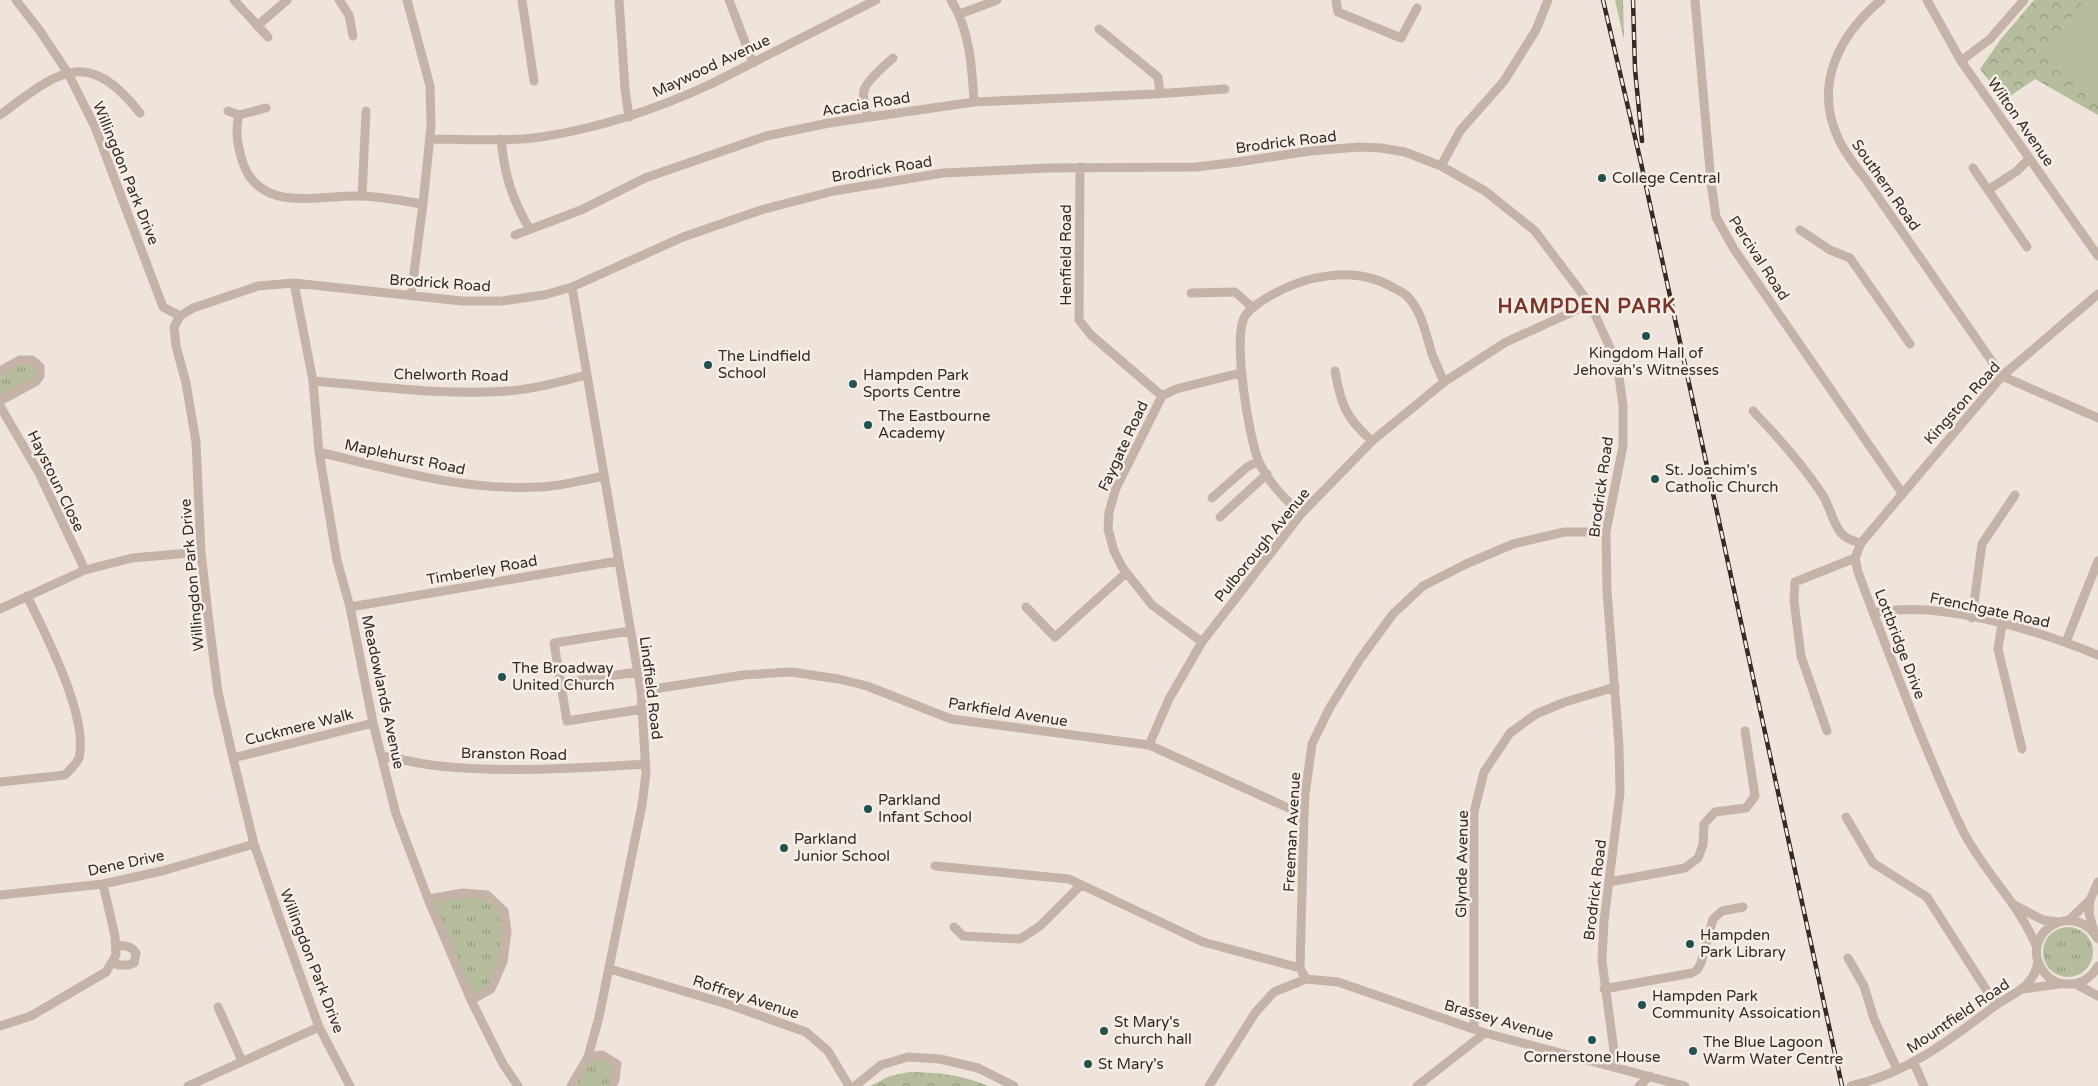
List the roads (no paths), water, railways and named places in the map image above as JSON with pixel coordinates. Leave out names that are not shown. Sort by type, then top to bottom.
[{"type":"street","name":"Willingdon Park Drive","points":[[16,0],[40,31],[68,73],[95,127],[163,307],[180,316],[174,326],[176,346],[186,383],[196,442],[201,552],[218,692],[254,844],[319,1027],[350,1086]]},
{"type":"street","points":[[234,0],[268,37]]},
{"type":"street","points":[[257,26],[287,0]]},
{"type":"street","points":[[339,0],[349,15],[354,36]]},
{"type":"street","points":[[407,0],[430,86],[430,138],[411,296]]},
{"type":"street","points":[[522,0],[534,81]]},
{"type":"street","points":[[619,0],[624,89],[629,117]]},
{"type":"street","points":[[729,0],[753,63]]},
{"type":"street","name":"Maywood Avenue","points":[[430,138],[501,139],[540,137],[629,117],[686,96],[876,0]]},
{"type":"street","points":[[951,0],[960,14],[972,71],[974,102]]},
{"type":"street","points":[[960,14],[997,0]]},
{"type":"street","points":[[1336,0],[1338,12],[1401,38],[1417,8]]},
{"type":"street","points":[[1441,166],[1460,131],[1504,81],[1536,30],[1548,0]]},
{"type":"street","name":"Percival Road","points":[[1695,0],[1711,182],[1716,218],[1734,249],[1902,493]]},
{"type":"street","name":"Southern Road","points":[[1881,0],[1858,23],[1838,55],[1828,82],[1830,118],[1838,140],[1849,158],[1867,181],[2002,376]]},
{"type":"street","name":"Wilton Avenue","points":[[1927,0],[1961,61],[2098,256]]},
{"type":"street","points":[[1961,61],[1990,39],[2024,0]]},
{"type":"street","points":[[1099,29],[1158,77],[1160,93]]},
{"type":"street","points":[[868,117],[864,90],[867,84],[893,58]]},
{"type":"street","points":[[0,115],[48,80],[68,73],[89,71],[106,80],[126,96],[140,113]]},
{"type":"street","name":"Acacia Road","points":[[515,235],[529,228],[581,210],[645,178],[766,136],[868,117],[974,102],[1225,89]]},
{"type":"street","points":[[228,110],[239,115],[266,108]]},
{"type":"street","points":[[362,196],[366,111]]},
{"type":"street","points":[[239,115],[237,122],[240,153],[245,171],[256,184],[269,194],[282,198],[333,195],[362,196],[423,204]]},
{"type":"street","points":[[355,123],[364,126]]},
{"type":"street","points":[[501,139],[504,164],[516,206],[529,228]]},
{"type":"street","name":"Brodrick Road","points":[[180,316],[193,308],[258,286],[294,283],[462,302],[502,301],[544,295],[572,287],[683,237],[760,210],[834,191],[943,173],[1080,168],[1196,167],[1310,151],[1359,147],[1405,152],[1441,166],[1485,191],[1535,231],[1590,304],[1617,363],[1623,405],[1623,446],[1606,532],[1607,591],[1619,745],[1620,793],[1604,921],[1602,961],[1604,989],[1616,1066]]},
{"type":"street","points":[[1988,190],[2018,171],[2029,159]]},
{"type":"street","name":"Henfield Road","points":[[1080,168],[1079,320],[1090,335],[1162,396]]},
{"type":"street","points":[[1972,168],[2027,247]]},
{"type":"street","points":[[1800,230],[1830,250],[1850,258],[1910,344]]},
{"type":"street","points":[[1301,514],[1273,487],[1259,461],[1248,417],[1240,372],[1243,318],[1252,307],[1279,291],[1313,278],[1340,274],[1379,279],[1406,295],[1420,316],[1444,382]]},
{"type":"street","name":"Meadowlands Avenue","points":[[294,283],[313,381],[319,452],[337,560],[350,606],[373,723],[396,814],[428,899],[471,1000],[504,1064],[518,1086]]},
{"type":"street","name":"Lindfield Road","points":[[571,1086],[588,1057],[610,969],[642,805],[646,764],[641,691],[572,287]]},
{"type":"street","points":[[1192,293],[1235,292],[1252,307]]},
{"type":"street","name":"Kingston Road","points":[[1861,543],[2002,376],[2098,294]]},
{"type":"street","name":"Pulborough Avenue","points":[[1149,746],[1169,699],[1202,642],[1301,514],[1372,442],[1444,382],[1506,342],[1590,304]]},
{"type":"street","points":[[0,371],[20,360],[32,360],[40,367],[40,376],[35,382],[0,401]]},
{"type":"street","points":[[1335,371],[1342,405],[1354,426],[1372,442]]},
{"type":"street","name":"Faygate Road","points":[[1202,642],[1152,605],[1126,573],[1114,551],[1108,529],[1109,512],[1116,488],[1162,396],[1176,389],[1240,372]]},
{"type":"street","name":"Chelworth Road","points":[[313,381],[472,392],[508,391],[547,386],[586,376]]},
{"type":"street","points":[[2002,376],[2098,418]]},
{"type":"street","name":"Haystoun Close","points":[[0,406],[39,473],[85,570]]},
{"type":"street","points":[[1753,411],[1790,450],[1806,471],[1824,497],[1840,532],[1850,541],[1861,543],[1856,558],[1795,582],[1794,601],[1801,656],[1827,731]]},
{"type":"street","name":"Maplehurst Road","points":[[319,452],[433,480],[468,485],[542,487],[604,476]]},
{"type":"street","points":[[1212,498],[1247,467],[1259,461]]},
{"type":"street","points":[[1220,517],[1267,474]]},
{"type":"street","points":[[1972,618],[1982,544],[2015,495]]},
{"type":"street","name":"Freeman Avenue","points":[[1306,980],[1300,968],[1305,795],[1312,744],[1329,708],[1360,659],[1394,614],[1423,586],[1466,564],[1513,544],[1564,532],[1606,532]]},
{"type":"street","points":[[0,609],[85,570],[132,558],[201,552]]},
{"type":"street","name":"Lottbridge Drive","points":[[1856,558],[1858,572],[1873,613],[1942,789],[1966,835],[2013,905],[2037,948]]},
{"type":"street","name":"Timberley Road","points":[[350,606],[618,561]]},
{"type":"street","points":[[2066,642],[2098,561]]},
{"type":"street","points":[[1026,606],[1054,637],[1126,573]]},
{"type":"street","points":[[0,782],[64,775],[78,760],[80,751],[81,742],[78,725],[66,682],[53,650],[26,596]]},
{"type":"street","name":"Frenchgate Road","points":[[1873,613],[1893,609],[1920,609],[1972,618],[2035,631],[2098,656]]},
{"type":"street","points":[[2002,624],[1998,649],[2022,749]]},
{"type":"street","points":[[630,630],[554,642],[560,683],[566,721],[642,709]]},
{"type":"street","points":[[560,683],[637,672]]},
{"type":"street","name":"Parkfield Avenue","points":[[641,691],[742,675],[791,672],[839,679],[867,686],[950,719],[1149,746],[1304,815]]},
{"type":"street","name":"Glynde Avenue","points":[[1474,1029],[1474,812],[1484,772],[1510,733],[1536,714],[1566,702],[1615,687]]},
{"type":"street","name":"Cuckmere Walk","points":[[233,758],[373,723]]},
{"type":"street","points":[[1609,882],[1685,868],[1698,858],[1703,844],[1704,824],[1715,812],[1746,808],[1755,796],[1745,731]]},
{"type":"street","name":"Branston Road","points":[[382,756],[438,766],[499,770],[568,769],[646,764]]},
{"type":"street","points":[[1846,817],[1873,863],[1927,897],[1996,1005]]},
{"type":"street","name":"Dene Drive","points":[[0,895],[34,893],[103,884],[162,870],[254,844]]},
{"type":"street","points":[[935,866],[1069,879],[1203,942],[1300,968]]},
{"type":"street","points":[[2096,936],[2089,913],[2090,900],[2098,882]]},
{"type":"street","points":[[0,1026],[31,1016],[71,994],[106,972],[114,961],[116,945],[103,884]]},
{"type":"street","points":[[954,927],[963,936],[1020,939],[1040,926],[1082,885]]},
{"type":"street","points":[[428,899],[463,893],[487,895],[504,911],[507,931],[503,962],[491,989],[471,1000]]},
{"type":"street","points":[[2069,920],[2090,900]]},
{"type":"street","name":"Lottbridge Drive","points":[[2013,905],[2043,920],[2058,922]]},
{"type":"street","points":[[1604,989],[1692,973],[1701,964],[1713,919],[1722,911],[1743,908]]},
{"type":"street","points":[[2062,984],[2047,976],[2038,961],[2037,948],[2044,932],[2058,922],[2069,920],[2079,922],[2096,936]]},
{"type":"street","points":[[114,961],[118,965],[134,963],[136,952],[133,948],[116,945]]},
{"type":"street","points":[[1848,958],[1864,986],[1878,1030],[1897,1070]]},
{"type":"street","name":"Mountfield Road","points":[[2023,989],[2036,972],[2038,961]]},
{"type":"street","points":[[2076,984],[2089,977],[2098,966]]},
{"type":"street","name":"Roffrey Avenue","points":[[610,969],[730,1005],[806,1032],[828,1051],[849,1086]]},
{"type":"street","points":[[1209,1086],[1255,1014],[1274,992],[1306,980]]},
{"type":"street","name":"Brassey Avenue","points":[[1306,980],[1338,982],[1486,1033],[1616,1066],[1650,1076],[1664,1083],[1685,1086]]},
{"type":"street","name":"Mountfield Road","points":[[1851,1086],[1873,1080],[1914,1063],[1953,1039],[1996,1005],[2023,989],[2050,984],[2076,984]]},
{"type":"street","points":[[2076,984],[2098,996]]},
{"type":"street","points":[[218,1007],[242,1061]]},
{"type":"street","points":[[188,1086],[319,1027]]},
{"type":"street","points":[[1417,1086],[1486,1033]]},
{"type":"street","points":[[588,1057],[602,1055],[617,1064],[615,1080],[612,1086]]},
{"type":"street","points":[[855,1086],[881,1065],[908,1057],[940,1059],[978,1068],[1014,1086]]},
{"type":"street","points":[[1914,1063],[1924,1086]]},
{"type":"street","points":[[1639,1086],[1650,1076]]},
{"type":"railway","points":[[1603,0],[1641,163],[1842,1086]]},
{"type":"railway","points":[[1633,0],[1635,69],[1642,141]]},
{"type":"place","name":"College Central","points":[[1602,178]]},
{"type":"place","name":"Kingdom Hall of Jehovah's Witnesses","points":[[1646,336]]},
{"type":"place","name":"The Lindfield School","points":[[708,365]]},
{"type":"place","name":"Hampden Park Sports Centre","points":[[853,384]]},
{"type":"place","name":"The Eastbourne Academy","points":[[868,425]]},
{"type":"place","name":"St. Joachim's Catholic Church","points":[[1655,479]]},
{"type":"place","name":"The Broadway United Church","points":[[502,677]]},
{"type":"place","name":"Parkland Infant School","points":[[868,809]]},
{"type":"place","name":"Parkland Junior School","points":[[784,848]]},
{"type":"place","name":"Hampden Park Library","points":[[1690,944]]},
{"type":"place","name":"Hampden Park Community Assoication","points":[[1642,1005]]},
{"type":"place","name":"St Mary's church hall","points":[[1104,1031]]},
{"type":"place","name":"Cornerstone House","points":[[1592,1040]]},
{"type":"place","name":"The Blue Lagoon Warm Water Centre","points":[[1693,1051]]},
{"type":"place","name":"St Mary's","points":[[1088,1064]]},
{"type":"district","name":"HAMPDEN PARK","points":[[1587,306]]}]
